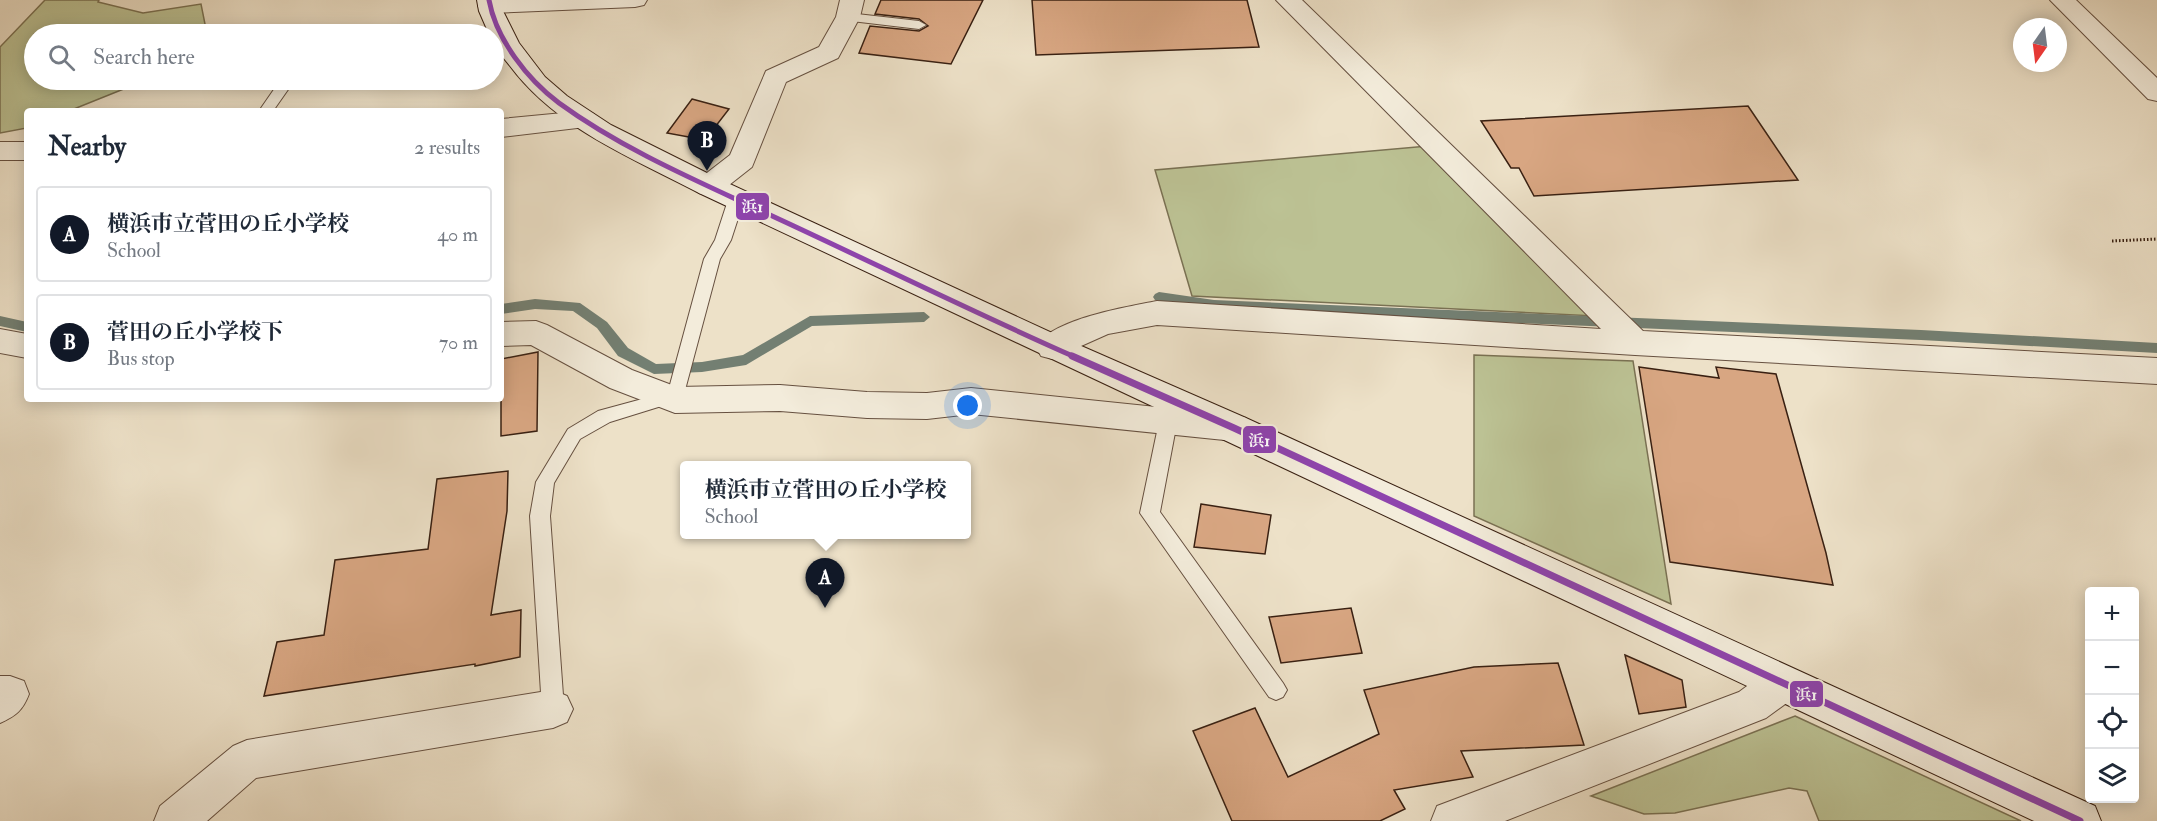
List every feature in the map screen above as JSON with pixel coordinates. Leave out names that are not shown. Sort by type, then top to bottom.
[{"type":"street","points":[[498,24],[489,3],[635,0]]},
{"type":"street","points":[[1288,0],[1635,343]]},
{"type":"street","points":[[2062,0],[2157,93]]},
{"type":"street","points":[[723,191],[742,160],[775,77],[829,52],[850,8]]},
{"type":"street","points":[[504,38],[536,83],[601,131],[1052,347],[1234,428],[2080,821]]},
{"type":"street","points":[[504,128],[584,120]]},
{"type":"street","points":[[0,151],[24,151]]},
{"type":"street","points":[[1052,347],[1102,323],[1157,313],[1635,343],[2157,371]]},
{"type":"street","points":[[504,334],[536,333],[621,379],[673,396],[780,398],[867,405],[927,406],[971,401],[1234,428]]},
{"type":"street","points":[[0,341],[24,345]]},
{"type":"street","points":[[1452,821],[1752,705],[1781,684]]},
{"type":"street","points":[[0,694],[10,694],[0,704]]},
{"type":"street","points":[[175,821],[247,760],[553,710]]},
{"type":"lane","points":[[850,8],[919,25]]},
{"type":"lane","points":[[268,108],[281,90]]},
{"type":"lane","points":[[553,710],[540,516],[545,482],[574,434],[604,416],[673,396],[712,259],[723,240],[723,191]]},
{"type":"lane","points":[[1168,422],[1150,513],[1276,690]]},
{"type":"path","points":[[2112,241],[2157,239]]},
{"type":"green space","points":[[45,0],[99,0],[98,2],[143,13],[201,4],[205,24],[24,24],[24,90],[121,90],[76,108],[24,108],[24,129],[0,133],[0,47]]},
{"type":"green space","points":[[1428,146],[1595,316],[1192,296],[1155,170]]},
{"type":"green space","points":[[1474,355],[1633,361],[1671,604],[1474,516]]},
{"type":"green space","points":[[1795,716],[2021,821],[1819,821],[1807,791],[1789,788],[1675,813],[1644,814],[1591,796]]},
{"type":"building","points":[[881,0],[983,0],[951,64],[859,53],[870,26],[919,31],[928,26],[919,19],[875,14]]},
{"type":"building","points":[[1032,0],[1247,0],[1259,47],[1036,55]]},
{"type":"building","points":[[692,99],[729,109],[705,140],[667,133]]},
{"type":"building","points":[[1748,106],[1798,180],[1534,196],[1519,168],[1511,168],[1481,121]]},
{"type":"building","points":[[538,352],[537,431],[501,436],[504,358]]},
{"type":"building","points":[[1639,367],[1719,378],[1716,367],[1776,374],[1833,585],[1670,562]]},
{"type":"building","points":[[508,471],[507,511],[491,615],[521,610],[520,657],[475,666],[475,664],[264,696],[277,642],[324,635],[335,560],[428,549],[437,479]]},
{"type":"building","points":[[1201,504],[1271,515],[1265,554],[1194,547]]},
{"type":"building","points":[[1351,608],[1362,653],[1281,663],[1269,617]]},
{"type":"building","points":[[1625,655],[1682,680],[1686,707],[1639,714]]},
{"type":"building","points":[[1558,663],[1584,745],[1461,751],[1473,777],[1394,790],[1405,809],[1380,821],[1232,821],[1193,731],[1255,708],[1288,777],[1379,734],[1364,690],[1474,667]]},
{"type":"waterway","points":[[1159,297],[1214,305],[1921,335],[2157,348]]},
{"type":"waterway","points":[[504,309],[535,304],[576,306],[602,325],[623,352],[654,369],[702,367],[746,360],[810,321],[924,317]]},
{"type":"waterway","points":[[0,321],[24,326]]},
{"type":"transit line","name":"浜1","points":[[489,0],[497,24]]},
{"type":"transit line","name":"浜1","points":[[504,39],[536,83],[558,102],[601,131],[709,186],[1052,347],[1234,428],[2080,821]]},
{"type":"place","name":"菅田の丘小学校下","points":[[707,171]]},
{"type":"place","name":"横浜市立菅田の丘小学校","points":[[825,608]]}]
